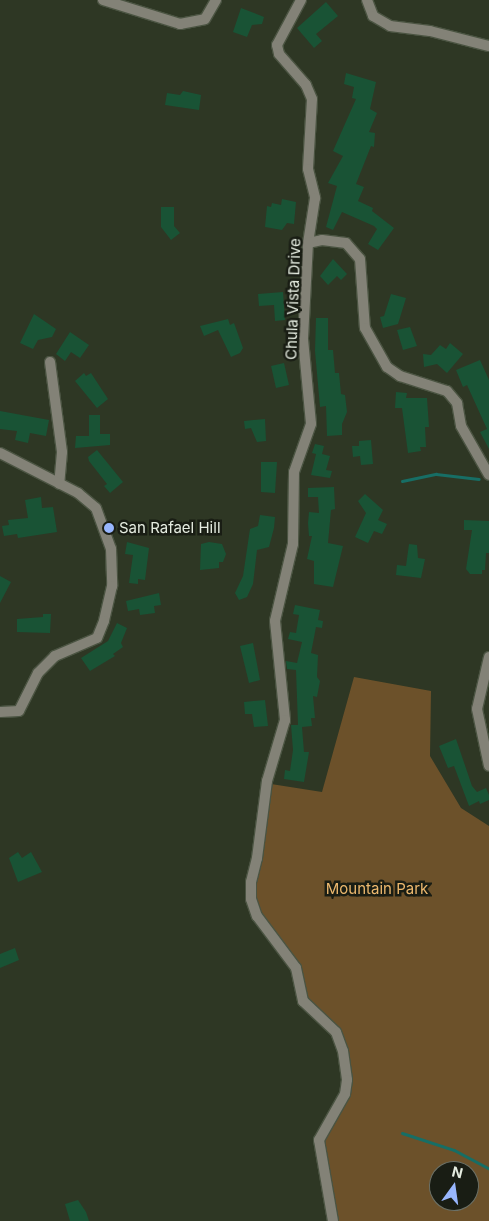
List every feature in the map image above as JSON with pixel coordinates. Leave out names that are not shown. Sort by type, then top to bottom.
[{"type":"street","points":[[103,0],[180,24],[204,19],[216,0]]},
{"type":"street","name":"Chula Vista Drive","points":[[301,0],[277,45],[279,54],[299,75],[312,99],[308,168],[314,198],[308,243],[303,339],[311,424],[294,472],[293,544],[275,621],[285,720],[267,781],[251,899],[256,916],[296,968],[303,1002],[336,1032],[343,1051],[348,1080],[346,1094],[319,1140],[333,1221]]},
{"type":"street","points":[[368,0],[373,16],[390,26],[430,31],[489,46]]},
{"type":"street","points":[[308,243],[322,240],[346,243],[360,259],[366,328],[387,367],[400,376],[447,391],[457,403],[461,426],[489,476]]},
{"type":"street","points":[[50,362],[62,452],[59,484]]},
{"type":"street","points":[[0,453],[78,493],[96,508],[111,549],[112,586],[104,621],[97,638],[55,656],[38,673],[19,711],[0,712]]},
{"type":"street","points":[[489,657],[476,709],[489,766]]},
{"type":"green space","name":"Mountain Park","points":[[354,677],[431,691],[430,756],[461,808],[489,826],[489,1221],[333,1221],[316,1144],[317,1132],[345,1096],[340,1048],[333,1032],[307,1009],[293,964],[254,916],[250,893],[271,784],[322,792]]},
{"type":"building","points":[[326,2],[338,16],[316,34],[322,41],[314,48],[297,28]]},
{"type":"building","points":[[241,8],[264,17],[262,24],[252,25],[247,37],[233,32]]},
{"type":"building","points":[[346,73],[376,82],[370,109],[377,113],[369,132],[375,133],[374,147],[371,146],[356,184],[364,187],[358,201],[373,208],[372,211],[394,228],[378,250],[368,244],[377,229],[374,226],[342,212],[333,230],[326,227],[337,186],[328,183],[343,156],[333,151],[356,99],[352,98],[354,87],[344,84]]},
{"type":"building","points":[[183,91],[201,95],[199,110],[165,105],[167,93],[180,95]]},
{"type":"building","points":[[282,199],[296,202],[294,224],[287,223],[282,230],[265,227],[267,206],[271,207],[272,203],[281,205]]},
{"type":"building","points":[[161,207],[174,207],[174,226],[180,233],[171,240],[161,227]]},
{"type":"building","points":[[333,259],[347,274],[341,280],[337,276],[328,285],[320,276]]},
{"type":"building","points":[[283,292],[285,320],[275,321],[274,305],[259,306],[258,294]]},
{"type":"building","points":[[391,294],[406,298],[398,324],[383,328],[380,317],[384,316]]},
{"type":"building","points":[[34,314],[56,329],[52,337],[38,340],[33,349],[20,343]]},
{"type":"building","points":[[316,318],[328,318],[328,350],[333,350],[335,373],[339,373],[341,394],[345,395],[347,412],[342,424],[342,435],[327,436],[326,406],[320,407],[315,351]]},
{"type":"building","points":[[228,319],[230,325],[234,323],[243,348],[240,353],[231,357],[218,330],[204,336],[200,326]]},
{"type":"building","points":[[410,327],[417,346],[403,350],[397,330]]},
{"type":"building","points":[[70,332],[89,345],[80,358],[71,352],[65,361],[56,354]]},
{"type":"building","points":[[450,343],[463,354],[447,373],[437,364],[424,367],[423,354],[431,355],[440,345],[446,349]]},
{"type":"building","points":[[480,360],[489,380],[489,449],[480,432],[487,429],[467,385],[463,387],[456,370]]},
{"type":"building","points":[[284,363],[289,385],[276,388],[271,366]]},
{"type":"building","points":[[84,373],[86,376],[91,373],[108,399],[97,408],[75,381]]},
{"type":"building","points":[[396,392],[407,393],[406,398],[427,398],[429,427],[425,427],[426,447],[420,447],[421,451],[408,453],[402,408],[395,408]]},
{"type":"building","points":[[0,411],[49,420],[46,436],[30,433],[28,443],[15,440],[17,431],[0,429]]},
{"type":"building","points":[[89,415],[100,415],[100,434],[110,434],[110,445],[75,448],[76,436],[89,436]]},
{"type":"building","points":[[265,419],[266,441],[257,442],[251,428],[245,429],[244,421]]},
{"type":"building","points":[[371,440],[373,464],[361,465],[360,456],[353,457],[352,446],[359,446],[359,441]]},
{"type":"building","points":[[315,444],[324,446],[322,454],[330,456],[326,470],[332,471],[330,478],[311,475],[316,454],[312,453]]},
{"type":"building","points":[[97,450],[123,482],[110,493],[104,486],[107,484],[89,461],[88,457]]},
{"type":"building","points":[[261,462],[277,462],[275,493],[261,492]]},
{"type":"building","points":[[334,487],[335,509],[331,510],[328,543],[343,546],[333,587],[314,584],[314,561],[307,559],[312,536],[309,536],[309,512],[319,513],[318,497],[308,497],[308,488]]},
{"type":"building","points":[[365,494],[383,510],[378,520],[387,524],[382,534],[374,531],[368,543],[355,537],[366,513],[358,501]]},
{"type":"building","points":[[41,497],[42,508],[53,507],[57,532],[18,538],[17,534],[4,536],[2,526],[9,525],[8,520],[28,518],[25,500]]},
{"type":"building","points":[[260,515],[275,517],[274,528],[269,547],[257,550],[253,584],[247,597],[239,600],[235,593],[243,576],[250,529],[258,526]]},
{"type":"building","points":[[464,520],[489,521],[489,553],[486,553],[485,570],[482,570],[482,574],[470,574],[466,569],[472,530],[464,530]]},
{"type":"building","points":[[127,542],[149,548],[145,580],[138,579],[138,584],[129,583],[133,555],[125,554]]},
{"type":"building","points":[[209,542],[222,544],[226,554],[223,562],[219,562],[219,568],[200,570],[201,544]]},
{"type":"building","points":[[409,544],[417,545],[418,558],[425,559],[421,578],[396,575],[397,565],[406,566]]},
{"type":"building","points":[[0,576],[11,582],[0,603]]},
{"type":"building","points":[[159,593],[161,605],[154,606],[155,613],[140,615],[139,609],[128,611],[126,601]]},
{"type":"building","points":[[295,605],[320,610],[318,620],[323,621],[322,628],[316,627],[311,653],[318,655],[317,677],[320,681],[317,697],[313,696],[315,718],[311,718],[312,726],[302,727],[304,752],[309,752],[304,782],[284,779],[285,770],[290,771],[293,750],[291,725],[298,725],[296,670],[287,669],[286,661],[297,663],[302,642],[288,639],[290,632],[296,633],[299,615],[293,614]]},
{"type":"building","points":[[43,614],[51,614],[50,633],[17,632],[17,619],[43,617]]},
{"type":"building","points":[[117,623],[127,628],[121,643],[123,647],[113,654],[115,656],[90,671],[81,658],[108,641]]},
{"type":"building","points":[[253,643],[260,680],[249,683],[240,646]]},
{"type":"building","points":[[265,700],[268,726],[254,727],[252,714],[245,714],[244,702]]},
{"type":"building","points":[[456,739],[472,786],[477,792],[486,788],[489,800],[480,804],[479,801],[469,806],[454,766],[448,768],[439,746]]},
{"type":"building","points":[[18,852],[22,858],[31,852],[42,872],[18,882],[9,858]]},
{"type":"building","points":[[15,948],[19,960],[0,968],[0,954]]},
{"type":"building","points":[[78,1200],[86,1212],[89,1221],[70,1221],[65,1204]]},
{"type":"waterway","points":[[402,481],[436,474],[479,479]]},
{"type":"waterway","points":[[402,1133],[454,1150],[489,1169]]},
{"type":"place","name":"San Rafael Hill","points":[[109,528]]}]
